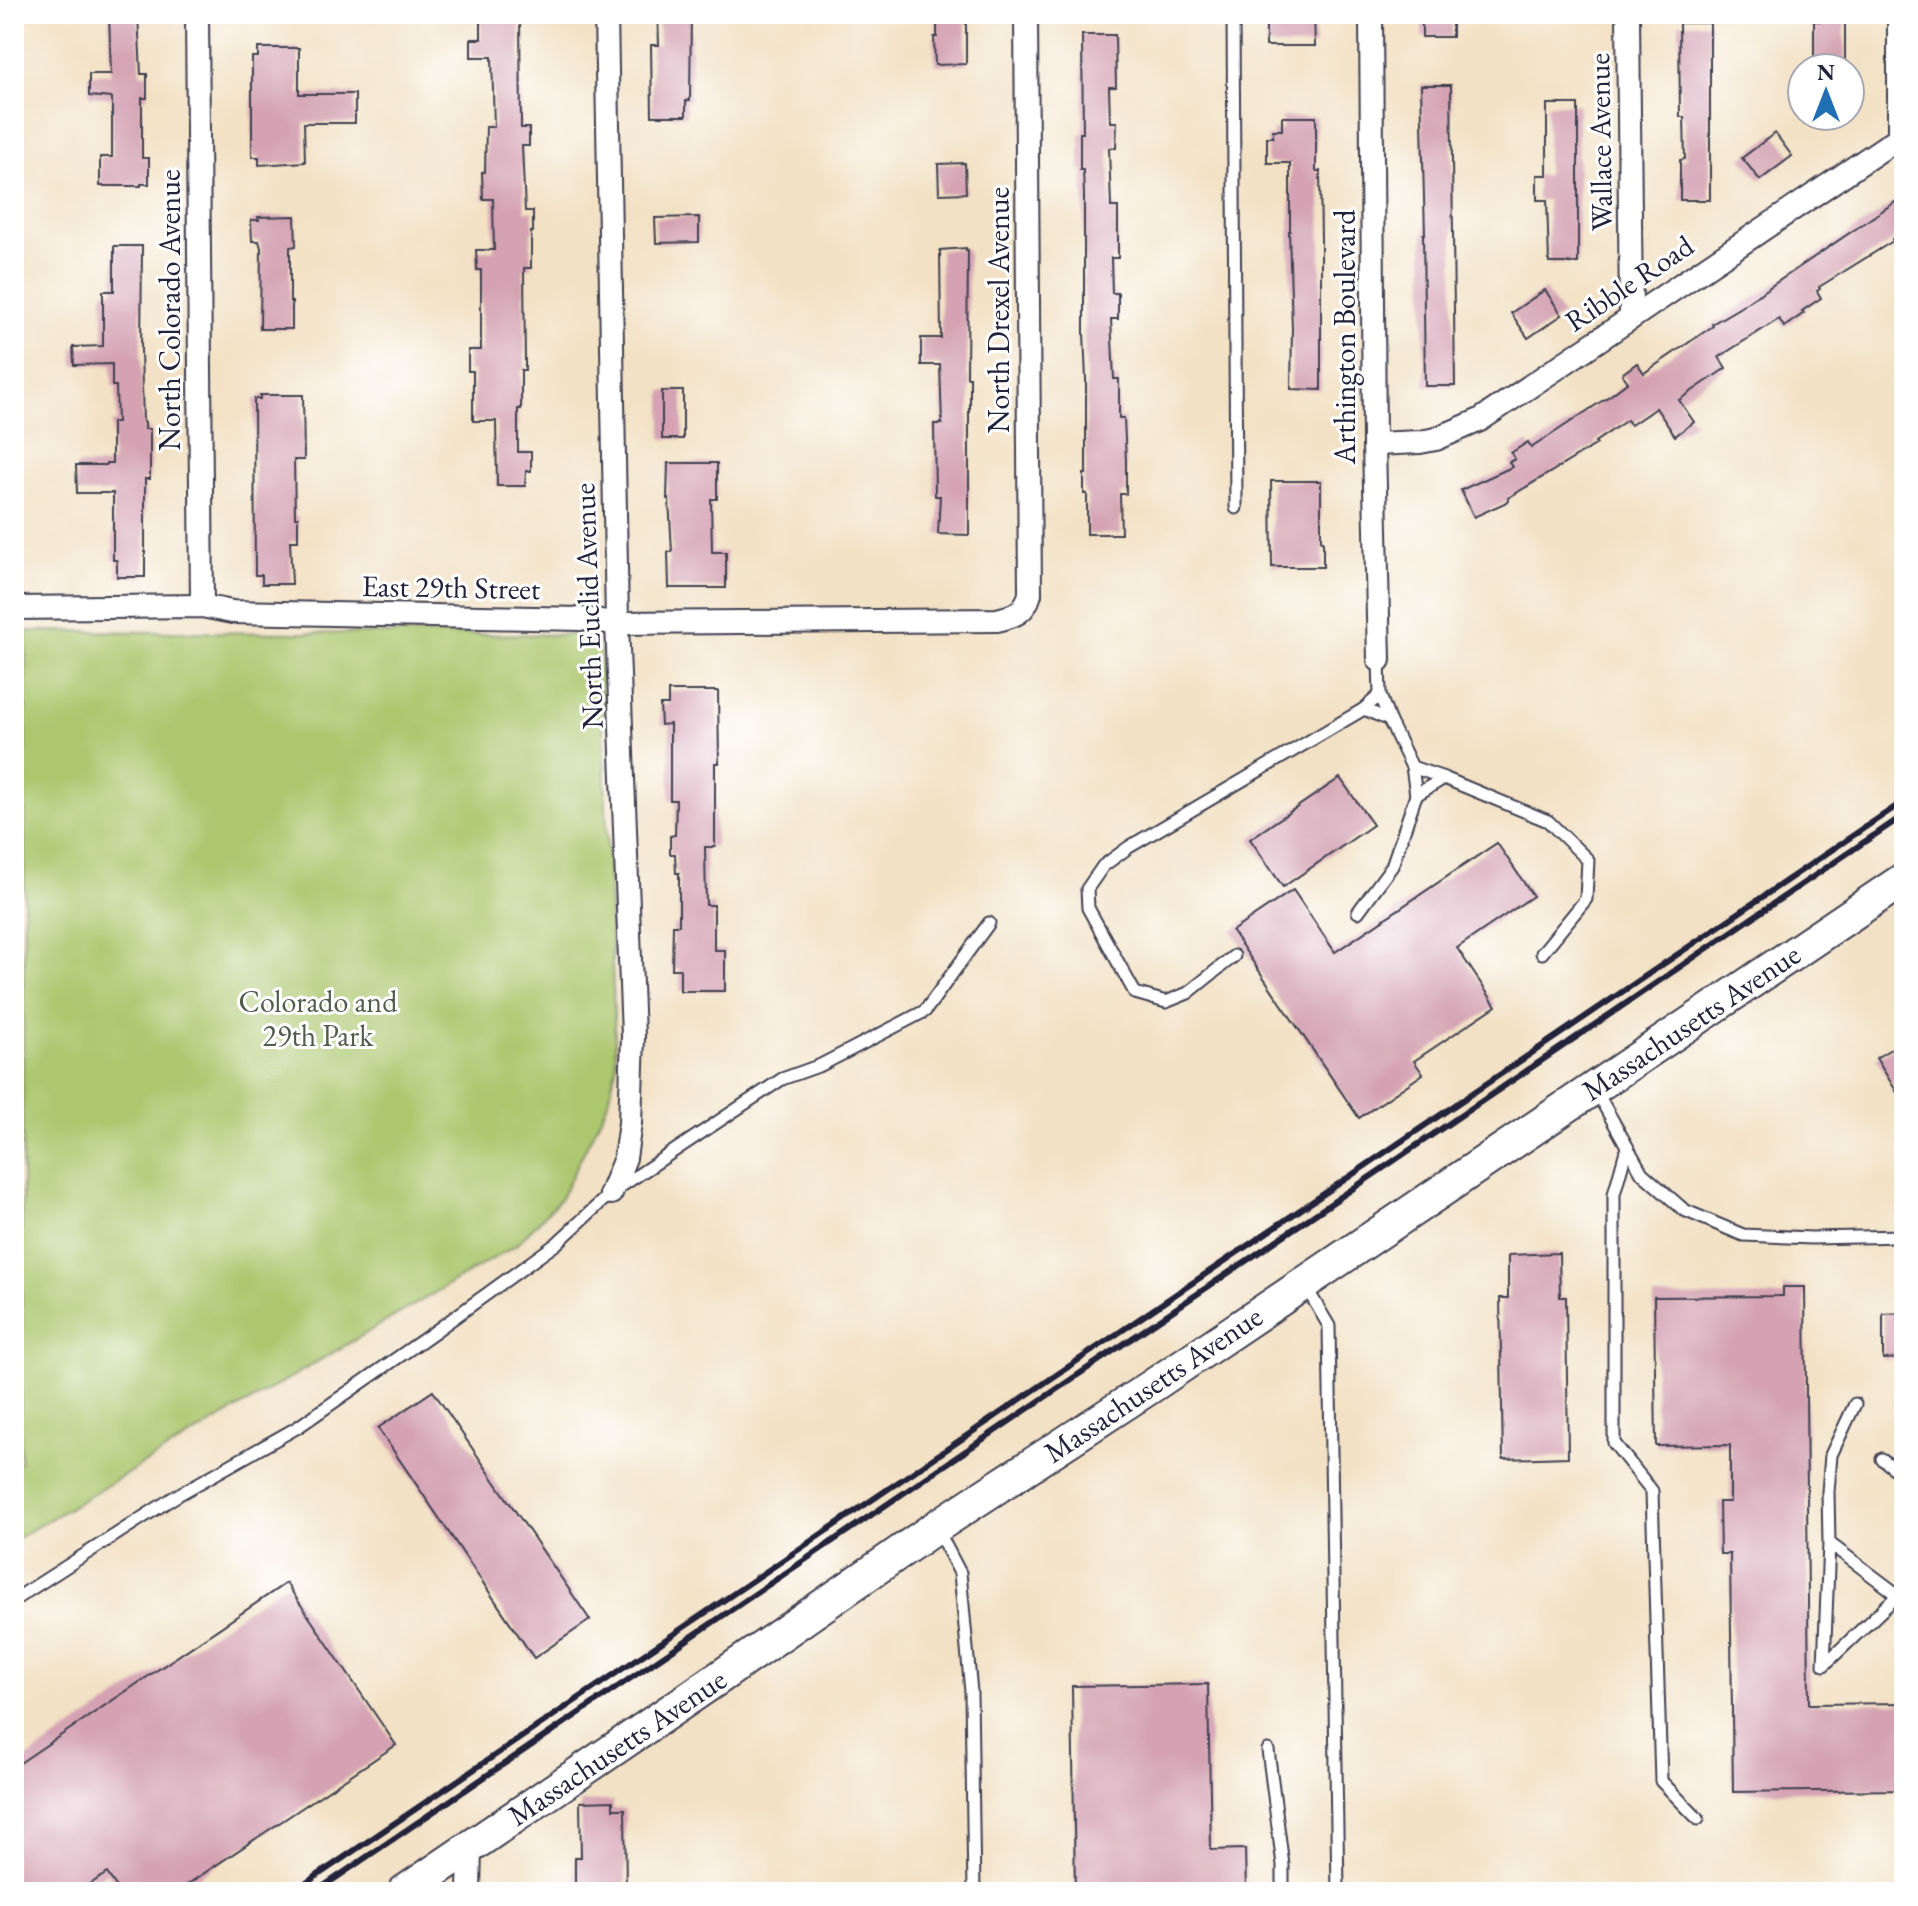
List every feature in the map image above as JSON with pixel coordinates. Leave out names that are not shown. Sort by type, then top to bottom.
[{"type":"main road","name":"Massachusetts Avenue","points":[[404,1892],[936,1527],[1165,1377],[1904,879]]},
{"type":"street","name":"North Colorado Avenue","points":[[197,14],[202,606]]},
{"type":"street","name":"North Euclid Avenue","points":[[606,14],[617,623],[633,1036],[630,1123],[625,1158],[611,1193]]},
{"type":"street","name":"North Drexel Avenue","points":[[1026,14],[1030,594],[1027,606]]},
{"type":"street","name":"Arthington Boulevard","points":[[1371,14],[1379,660]]},
{"type":"street","name":"Wallace Avenue","points":[[1628,14],[1631,318]]},
{"type":"street","points":[[1899,14],[1901,136]]},
{"type":"street","name":"Ribble Road","points":[[1374,444],[1420,442],[1444,437],[1470,425],[1901,136]]},
{"type":"street","name":"East 29th Street","points":[[14,608],[202,606],[232,612],[581,619],[617,623],[997,620],[1010,617],[1027,606]]},
{"type":"street","points":[[469,1892],[470,1847]]},
{"type":"lane","points":[[1233,14],[1236,508]]},
{"type":"lane","points":[[1358,912],[1392,866],[1416,795],[1412,767],[1380,695],[1379,660]]},
{"type":"lane","points":[[1234,956],[1188,993],[1166,1002],[1135,993],[1088,908],[1087,889],[1103,866],[1129,847],[1364,709],[1380,695]]},
{"type":"lane","points":[[1364,709],[1389,720]]},
{"type":"lane","points":[[1412,767],[1548,821],[1588,860],[1586,899],[1542,953]]},
{"type":"lane","points":[[1416,795],[1444,778]]},
{"type":"lane","points":[[14,1600],[176,1496],[298,1427],[556,1244],[611,1193],[782,1079],[821,1065],[925,1011],[989,923]]},
{"type":"lane","points":[[1594,1087],[1642,1173],[1684,1210],[1743,1235],[1812,1238],[1904,1236]]},
{"type":"lane","points":[[1627,1147],[1614,1194],[1614,1443],[1652,1491],[1661,1781],[1698,1819]]},
{"type":"lane","points":[[1304,1283],[1329,1326],[1338,1892]]},
{"type":"lane","points":[[1829,1543],[1898,1595],[1824,1665],[1831,1455],[1855,1404]]},
{"type":"lane","points":[[1882,1459],[1904,1476]]},
{"type":"lane","points":[[936,1527],[960,1573],[971,1692],[974,1892]]},
{"type":"lane","points":[[1268,1750],[1283,1865],[1283,1892]]},
{"type":"green space","name":"Colorado and 29th Park","points":[[26,631],[583,635],[595,640],[600,653],[616,1068],[607,1105],[561,1198],[516,1245],[14,1540],[14,1464],[20,1463]]},
{"type":"building","points":[[109,14],[138,14],[141,74],[147,74],[147,98],[142,98],[142,158],[149,158],[149,184],[141,186],[100,186],[100,157],[112,157],[112,98],[89,96],[89,74],[111,74]]},
{"type":"building","points":[[481,14],[520,14],[521,128],[529,128],[529,146],[522,146],[525,211],[533,211],[531,268],[524,268],[525,370],[521,370],[521,409],[518,409],[518,452],[531,452],[531,471],[526,471],[525,486],[497,486],[496,421],[473,421],[473,371],[468,371],[468,350],[481,350],[481,270],[477,270],[476,250],[494,250],[493,199],[483,199],[482,172],[485,172],[486,127],[494,127],[492,57],[471,57],[471,39],[481,39]]},
{"type":"building","points":[[658,14],[691,14],[690,100],[686,101],[686,116],[652,116],[651,45],[659,45]]},
{"type":"building","points":[[937,14],[966,14],[966,64],[935,65]]},
{"type":"building","points":[[1272,14],[1314,14],[1315,46],[1266,46],[1266,20],[1272,20]]},
{"type":"building","points":[[1422,14],[1452,14],[1452,37],[1422,37]]},
{"type":"building","points":[[1814,21],[1845,21],[1845,52],[1814,52]]},
{"type":"building","points":[[1679,23],[1710,23],[1710,200],[1680,200],[1680,160],[1685,159],[1684,117],[1680,117]]},
{"type":"building","points":[[1082,35],[1115,35],[1116,87],[1109,87],[1110,122],[1117,122],[1116,148],[1109,148],[1111,207],[1118,207],[1118,258],[1111,258],[1112,293],[1118,293],[1118,319],[1111,319],[1114,379],[1119,379],[1119,418],[1124,418],[1126,461],[1126,494],[1120,494],[1121,534],[1087,534],[1087,494],[1084,494],[1084,195],[1083,170],[1080,170],[1080,133],[1083,133]]},
{"type":"building","points":[[258,48],[299,48],[299,94],[355,94],[355,123],[304,123],[305,162],[259,165],[259,157],[252,157],[252,57],[258,57]]},
{"type":"building","points":[[1421,85],[1451,85],[1455,386],[1425,386]]},
{"type":"building","points":[[1547,104],[1578,104],[1578,263],[1549,263],[1547,200],[1537,200],[1537,175],[1547,175]]},
{"type":"building","points":[[1282,117],[1316,117],[1316,171],[1320,171],[1321,390],[1291,389],[1290,163],[1267,163],[1267,137],[1273,137],[1273,130],[1282,130]]},
{"type":"building","points":[[1775,133],[1792,156],[1760,180],[1742,158]]},
{"type":"building","points":[[965,163],[966,193],[939,194],[938,164]]},
{"type":"building","points":[[1904,196],[1904,232],[1819,287],[1817,291],[1821,298],[1784,327],[1779,319],[1719,357],[1726,368],[1679,400],[1694,422],[1675,436],[1656,408],[1631,425],[1627,420],[1595,442],[1597,444],[1508,498],[1509,501],[1474,517],[1461,490],[1512,467],[1509,462],[1515,459],[1511,453],[1528,442],[1531,448],[1611,395],[1628,382],[1622,374],[1637,363],[1644,373]]},
{"type":"building","points":[[295,216],[296,246],[290,247],[292,329],[260,329],[261,248],[259,241],[252,241],[251,220]]},
{"type":"building","points":[[699,217],[699,242],[656,243],[655,218]]},
{"type":"building","points":[[114,246],[142,246],[143,422],[145,429],[150,429],[150,479],[145,479],[145,577],[117,577],[117,560],[113,560],[113,493],[77,493],[76,465],[112,463],[112,422],[117,422],[112,364],[74,365],[73,347],[103,346],[103,291],[114,291]]},
{"type":"building","points":[[966,248],[967,377],[970,377],[969,535],[938,534],[940,496],[935,496],[934,424],[942,424],[940,365],[921,365],[921,338],[941,338],[940,250]]},
{"type":"building","points":[[1545,290],[1562,315],[1528,338],[1511,313]]},
{"type":"building","points":[[662,391],[683,391],[683,439],[662,439]]},
{"type":"building","points":[[260,395],[303,395],[304,460],[294,460],[298,541],[290,541],[292,584],[262,584],[262,575],[255,575],[254,399],[260,399]]},
{"type":"building","points":[[668,463],[717,463],[717,499],[711,499],[712,552],[726,552],[726,588],[669,588],[668,552],[672,552],[667,499]]},
{"type":"building","points":[[1271,481],[1321,481],[1323,567],[1272,567]]},
{"type":"building","points":[[668,691],[718,691],[715,847],[705,847],[706,905],[714,905],[714,950],[725,950],[725,991],[680,991],[680,969],[672,969],[673,925],[679,925],[679,873],[676,873],[675,854],[670,854],[670,836],[675,835],[676,800],[670,800],[670,724],[661,725],[660,705],[668,705]]},
{"type":"building","points":[[1340,778],[1373,825],[1283,887],[1250,839]]},
{"type":"building","points":[[1497,843],[1533,896],[1457,948],[1496,1006],[1414,1061],[1423,1074],[1359,1118],[1232,931],[1293,890],[1335,952]]},
{"type":"building","points":[[1904,1041],[1904,1104],[1876,1058]]},
{"type":"building","points":[[1559,1253],[1560,1297],[1566,1297],[1568,1457],[1503,1459],[1500,1298],[1508,1298],[1508,1255]]},
{"type":"building","points":[[1783,1287],[1805,1287],[1809,1704],[1904,1703],[1904,1790],[1733,1792],[1730,1554],[1720,1554],[1719,1502],[1730,1502],[1730,1445],[1656,1446],[1654,1297],[1783,1296]]},
{"type":"building","points":[[1904,1313],[1904,1358],[1883,1359],[1883,1314]]},
{"type":"building","points":[[433,1391],[590,1620],[534,1658],[378,1428]]},
{"type":"building","points":[[286,1583],[396,1745],[176,1892],[120,1892],[107,1873],[78,1892],[14,1892],[14,1767]]},
{"type":"building","points":[[1208,1684],[1211,1850],[1245,1849],[1246,1892],[1075,1892],[1072,1686]]},
{"type":"building","points":[[613,1801],[613,1809],[625,1809],[626,1892],[575,1892],[575,1857],[581,1857],[580,1802]]},
{"type":"railway","points":[[293,1892],[1904,801]]},
{"type":"railway","points":[[315,1892],[1904,815]]}]
